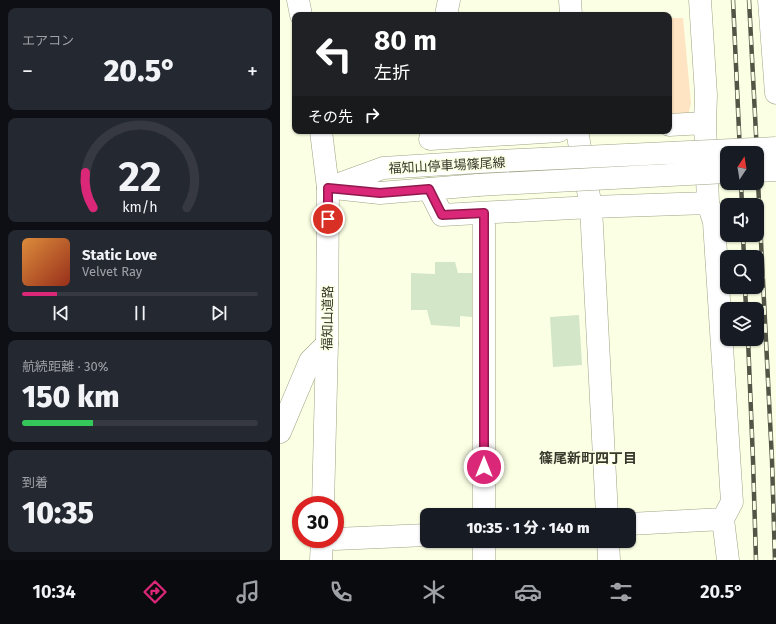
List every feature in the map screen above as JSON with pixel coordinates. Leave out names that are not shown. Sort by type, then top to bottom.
[{"type":"main road","points":[[298,0],[300,12]]},
{"type":"main road","points":[[447,12],[449,0]]},
{"type":"main road","points":[[570,0],[571,12]]},
{"type":"main road","points":[[700,0],[706,95],[705,124],[708,203],[714,222],[732,502],[724,519],[728,560]]},
{"type":"main road","points":[[769,0],[776,93]]},
{"type":"main road","points":[[672,125],[705,124]]},
{"type":"main road","name":"福知山道路","points":[[321,134],[328,188],[327,344],[323,496]]},
{"type":"main road","points":[[431,166],[430,135],[462,134]]},
{"type":"main road","points":[[578,134],[591,207],[607,508]]},
{"type":"main road","name":"福知山停車場篠尾線","points":[[328,188],[383,168],[776,148]]},
{"type":"main road","points":[[764,171],[776,170]]},
{"type":"main road","name":"福知山停車場篠尾線","points":[[328,188],[380,193],[478,185],[720,172]]},
{"type":"main road","points":[[429,189],[442,215],[591,207],[708,203]]},
{"type":"main road","points":[[484,213],[484,508]]},
{"type":"main road","points":[[280,432],[310,360],[327,344]]},
{"type":"main road","points":[[636,524],[724,519]]},
{"type":"main road","points":[[344,539],[420,535]]},
{"type":"main road","points":[[321,560],[322,548]]},
{"type":"main road","points":[[484,548],[484,560]]},
{"type":"main road","points":[[608,548],[609,560]]},
{"type":"shaded area","points":[[672,18],[683,18],[691,103],[688,116],[672,117]]},
{"type":"building","points":[[435,262],[455,262],[458,273],[472,273],[472,317],[460,316],[460,327],[431,325],[427,310],[411,310],[411,273],[435,274]]},
{"type":"building","points":[[579,315],[582,365],[553,367],[550,317]]},
{"type":"railway","points":[[733,0],[740,146]]},
{"type":"railway","points":[[749,0],[757,146]]},
{"type":"railway","points":[[741,190],[742,198]]},
{"type":"railway","points":[[758,190],[772,460],[775,560]]},
{"type":"railway","points":[[743,242],[744,250]]},
{"type":"railway","points":[[745,294],[746,302]]},
{"type":"railway","points":[[748,346],[756,560]]},
{"type":"district","name":"篠尾新町四丁目","points":[[588,458]]},
{"type":"route","points":[[328,219],[328,188],[380,193],[429,189],[442,215],[484,213],[484,467]]}]
